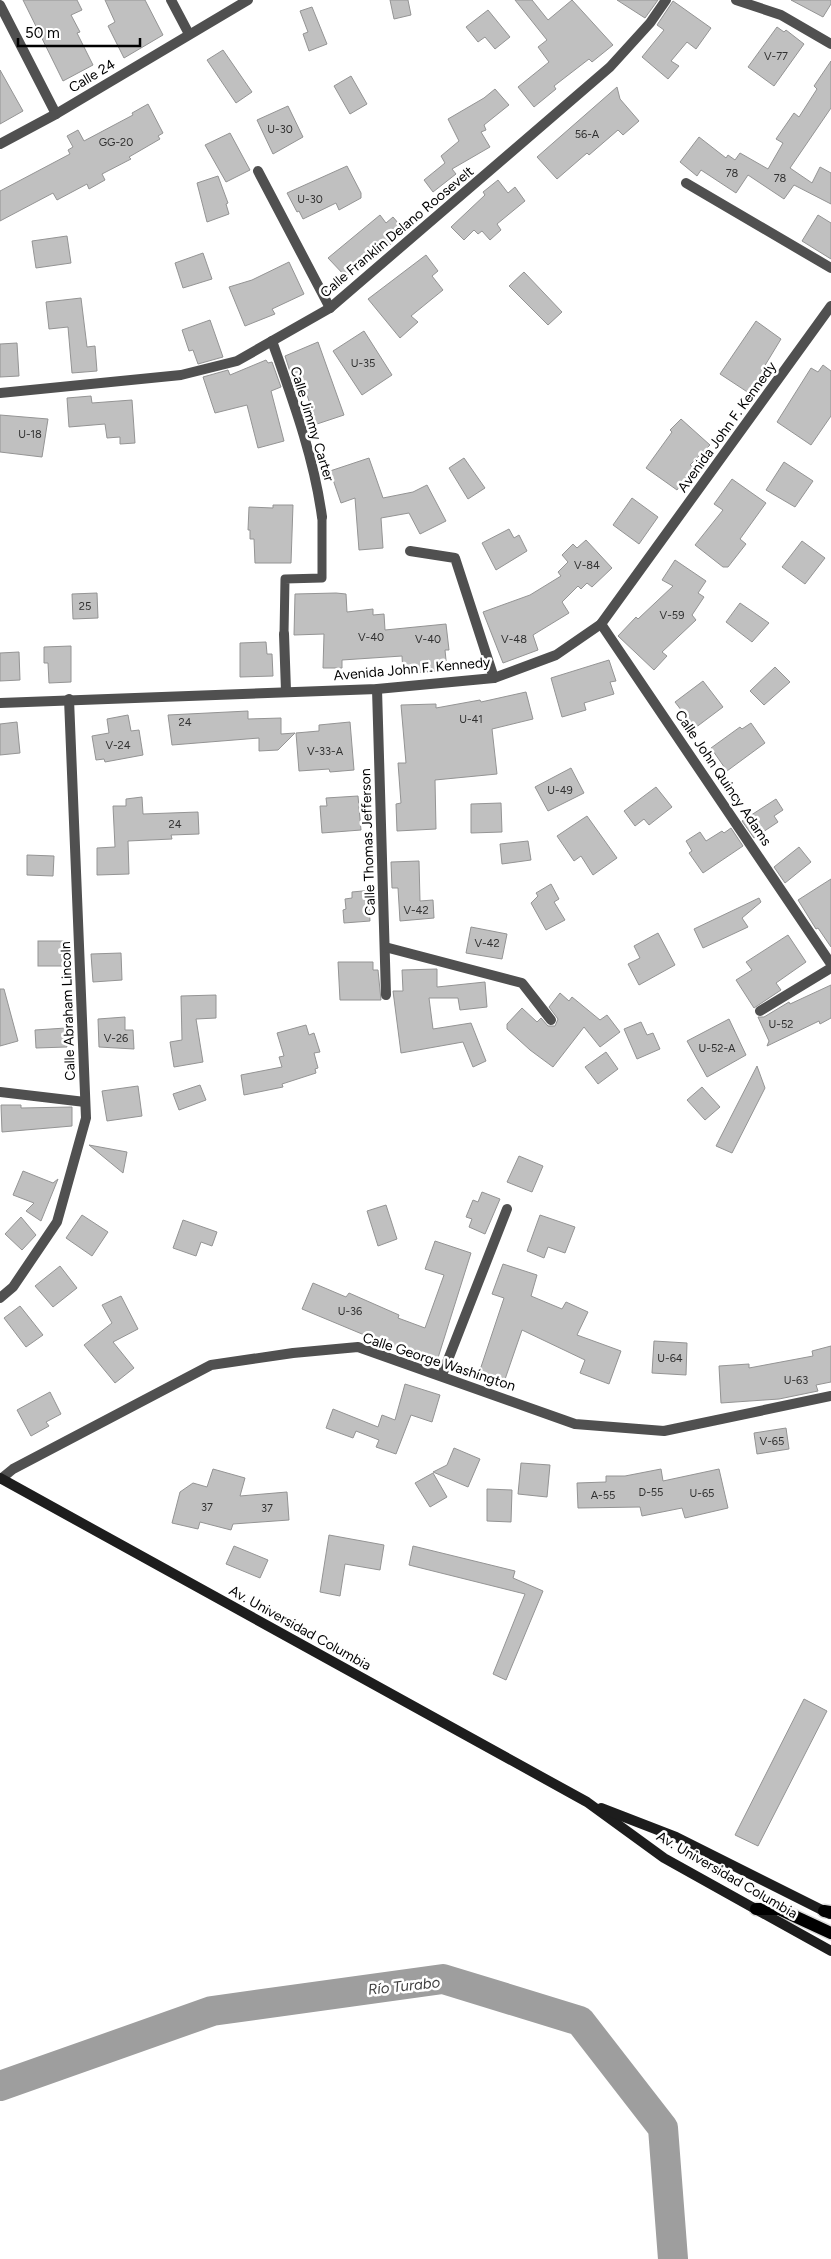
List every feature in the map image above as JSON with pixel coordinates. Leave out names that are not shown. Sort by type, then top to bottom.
[{"type":"main road","name":"Av. Universidad Columbia","points":[[0,1478],[586,1802],[664,1858],[831,1951]]},
{"type":"main road","name":"Av. Universidad Columbia","points":[[586,1802],[676,1837],[829,1912]]},
{"type":"main road","points":[[756,1909],[779,1909],[831,1934]]},
{"type":"street","points":[[171,0],[189,34]]},
{"type":"street","name":"Calle 24","points":[[0,144],[56,114],[248,0]]},
{"type":"street","name":"Calle Franklin Delano Roosevelt","points":[[0,392],[181,376],[237,361],[330,308],[610,67],[650,23],[666,0]]},
{"type":"street","points":[[736,0],[781,15],[831,44]]},
{"type":"street","points":[[0,5],[56,114]]},
{"type":"street","points":[[258,171],[330,308]]},
{"type":"street","points":[[686,183],[831,268]]},
{"type":"street","name":"Avenida John F. Kennedy","points":[[0,703],[377,689],[494,678],[556,655],[602,624],[831,306]]},
{"type":"street","name":"Calle Jimmy Carter","points":[[272,341],[292,396],[319,494],[322,517]]},
{"type":"street","points":[[410,551],[455,558],[494,678]]},
{"type":"street","name":"Calle John Quincy Adams","points":[[602,624],[831,964]]},
{"type":"street","points":[[284,634],[286,691]]},
{"type":"street","name":"Calle Thomas Jefferson","points":[[377,689],[386,994]]},
{"type":"street","name":"Calle Abraham Lincoln","points":[[0,1298],[13,1287],[58,1222],[86,1118],[70,699]]},
{"type":"street","points":[[385,947],[522,983],[551,1020]]},
{"type":"street","points":[[760,1011],[831,968]]},
{"type":"street","points":[[0,1092],[85,1102]]},
{"type":"street","points":[[442,1375],[507,1209]]},
{"type":"street","name":"Calle George Washington","points":[[0,1478],[13,1468],[211,1366],[293,1353],[358,1347],[442,1375],[575,1424],[664,1431],[831,1396]]},
{"type":"lane","points":[[284,634],[285,579],[322,578],[322,517]]},
{"type":"building","points":[[23,0],[77,0],[82,10],[71,15],[80,32],[77,33],[93,65],[63,81]]},
{"type":"building","points":[[105,0],[145,0],[163,35],[124,58],[108,26],[115,22]]},
{"type":"building","points":[[390,0],[408,0],[411,15],[394,19]]},
{"type":"building","points":[[515,0],[532,0],[548,20],[572,0],[613,45],[592,62],[589,59],[554,86],[556,89],[534,107],[518,87],[549,62],[538,47],[547,40]]},
{"type":"building","points":[[617,0],[658,0],[645,18]]},
{"type":"building","points":[[791,0],[831,0],[831,4],[823,17]]},
{"type":"building","points":[[673,1],[711,28],[696,49],[687,42],[671,61],[679,66],[668,79],[642,57],[664,30],[657,25]]},
{"type":"building","points":[[312,7],[327,44],[309,51],[303,34],[308,32],[300,11]]},
{"type":"building","points":[[488,10],[510,37],[495,49],[485,37],[478,42],[466,27]]},
{"type":"building","points":[[777,27],[784,32],[786,30],[804,44],[774,86],[748,67]]},
{"type":"building","points":[[223,50],[252,92],[236,103],[207,60]]},
{"type":"building","points":[[831,61],[831,108],[790,168],[812,183],[820,167],[831,173],[831,204],[794,185],[784,199],[748,175],[736,193],[701,170],[697,176],[680,162],[699,137],[726,158],[728,155],[735,160],[740,153],[768,169],[783,143],[776,139],[794,113],[799,117],[817,89],[814,86]]},
{"type":"building","points":[[0,70],[23,111],[0,124]]},
{"type":"building","points":[[351,76],[367,104],[350,114],[334,86]]},
{"type":"building","points":[[617,87],[620,99],[639,121],[623,135],[618,130],[557,179],[537,157]]},
{"type":"building","points":[[495,89],[509,105],[484,125],[486,130],[481,132],[490,147],[452,169],[456,174],[433,192],[424,180],[445,163],[441,156],[459,141],[448,119],[484,98]]},
{"type":"building","points":[[148,104],[163,133],[158,136],[160,139],[129,157],[131,159],[102,174],[105,180],[89,189],[87,184],[57,200],[53,193],[0,221],[0,191],[70,154],[68,150],[73,147],[67,136],[78,130],[84,141],[133,115],[132,113]]},
{"type":"building","points":[[288,106],[303,137],[273,154],[257,120]]},
{"type":"building","points":[[230,133],[250,170],[226,182],[205,145]]},
{"type":"building","points":[[347,166],[361,193],[361,198],[339,210],[336,203],[303,219],[287,193]]},
{"type":"building","points":[[218,176],[228,203],[226,204],[229,214],[207,222],[197,183]]},
{"type":"building","points":[[498,180],[508,193],[515,187],[525,201],[497,224],[501,230],[490,240],[482,231],[478,234],[474,230],[464,240],[451,227],[485,195],[483,192]]},
{"type":"building","points":[[380,215],[386,223],[393,217],[405,231],[372,261],[369,257],[346,277],[328,258]]},
{"type":"building","points":[[818,215],[831,223],[831,259],[802,241]]},
{"type":"building","points":[[67,236],[71,263],[36,268],[32,241]]},
{"type":"building","points":[[203,253],[212,279],[183,288],[175,263]]},
{"type":"building","points":[[426,255],[438,271],[432,276],[443,290],[411,316],[418,322],[400,338],[368,299]]},
{"type":"building","points":[[289,262],[304,294],[272,309],[275,314],[245,326],[229,287],[252,280]]},
{"type":"building","points":[[524,272],[562,312],[548,325],[509,286]]},
{"type":"building","points":[[81,298],[87,347],[95,346],[97,371],[72,373],[68,327],[49,329],[46,302]]},
{"type":"building","points":[[210,320],[223,357],[198,364],[193,350],[189,351],[182,330]]},
{"type":"building","points":[[756,321],[781,339],[761,372],[765,374],[752,395],[720,374]]},
{"type":"building","points":[[364,331],[392,375],[362,395],[333,351]]},
{"type":"building","points":[[318,342],[344,415],[317,424],[301,378],[293,381],[285,356]]},
{"type":"building","points":[[17,343],[19,376],[0,377],[0,344]]},
{"type":"building","points":[[266,360],[268,363],[272,362],[281,387],[271,391],[284,441],[258,448],[247,405],[215,413],[203,377],[228,370],[230,375]]},
{"type":"building","points":[[823,365],[831,371],[831,416],[811,445],[777,422],[811,368],[818,372]]},
{"type":"building","points":[[91,396],[92,403],[132,400],[135,443],[120,444],[120,437],[107,438],[105,424],[69,427],[67,398]]},
{"type":"building","points":[[0,415],[48,419],[42,457],[0,452]]},
{"type":"building","points":[[681,419],[710,445],[690,465],[693,467],[677,490],[646,468],[672,432],[670,430]]},
{"type":"building","points":[[369,458],[383,498],[413,492],[427,485],[446,521],[420,534],[409,513],[381,518],[383,548],[359,550],[355,498],[341,503],[330,471]]},
{"type":"building","points":[[464,458],[485,488],[468,499],[449,468]]},
{"type":"building","points":[[784,462],[813,481],[795,507],[766,490]]},
{"type":"building","points":[[732,479],[766,503],[740,539],[746,544],[728,567],[723,567],[695,545],[723,510],[714,504]]},
{"type":"building","points":[[632,498],[658,517],[639,544],[613,525]]},
{"type":"building","points":[[273,505],[293,505],[291,563],[255,563],[254,539],[250,539],[250,530],[248,530],[249,507],[273,508]]},
{"type":"building","points":[[509,529],[514,538],[519,535],[527,551],[496,570],[482,543]]},
{"type":"building","points":[[586,540],[612,568],[592,587],[587,583],[581,589],[578,586],[562,602],[569,613],[533,635],[538,650],[503,663],[483,612],[530,595],[561,576],[558,572],[568,562],[562,555],[573,544],[577,548]]},
{"type":"building","points":[[802,541],[825,558],[805,584],[782,567]]},
{"type":"building","points":[[675,560],[706,581],[698,593],[704,597],[692,615],[696,620],[662,652],[667,656],[654,670],[618,636],[636,617],[638,619],[673,586],[662,580]]},
{"type":"building","points":[[97,593],[98,618],[73,619],[72,594]]},
{"type":"building","points":[[295,594],[346,594],[347,612],[373,609],[373,615],[384,614],[385,630],[446,624],[449,650],[445,650],[447,670],[403,674],[402,656],[342,660],[342,668],[323,668],[324,634],[294,635]]},
{"type":"building","points":[[740,603],[769,623],[752,642],[726,622]]},
{"type":"building","points":[[266,642],[267,654],[272,654],[273,676],[240,677],[240,643]]},
{"type":"building","points":[[71,646],[71,682],[49,683],[48,663],[44,663],[44,647]]},
{"type":"building","points":[[19,652],[20,680],[0,681],[0,653]]},
{"type":"building","points":[[609,660],[616,681],[610,682],[614,694],[584,703],[586,710],[562,717],[551,678]]},
{"type":"building","points":[[775,667],[790,682],[764,705],[750,691]]},
{"type":"building","points":[[703,681],[723,707],[695,728],[675,702]]},
{"type":"building","points":[[526,692],[533,719],[492,729],[497,774],[435,780],[436,829],[397,831],[396,804],[401,803],[398,763],[406,763],[401,705],[436,704],[436,708],[480,700],[481,702]]},
{"type":"building","points":[[248,711],[248,719],[281,718],[281,734],[295,733],[278,750],[259,751],[259,738],[172,745],[168,715]]},
{"type":"building","points":[[128,715],[131,731],[139,730],[143,755],[105,762],[104,759],[96,760],[92,736],[109,733],[107,719]]},
{"type":"building","points":[[17,722],[20,753],[0,755],[0,724]]},
{"type":"building","points":[[350,722],[354,770],[330,772],[329,769],[299,771],[296,733],[319,731],[319,725]]},
{"type":"building","points":[[751,723],[765,743],[727,771],[711,748],[740,727],[742,729]]},
{"type":"building","points":[[571,768],[584,793],[548,811],[535,787]]},
{"type":"building","points":[[656,787],[672,807],[649,825],[644,819],[635,826],[624,811]]},
{"type":"building","points":[[358,796],[361,830],[322,833],[320,806],[327,806],[326,798]]},
{"type":"building","points":[[142,797],[143,814],[198,812],[199,834],[171,835],[172,839],[128,841],[129,874],[97,875],[97,848],[115,847],[113,806],[126,806],[126,799]]},
{"type":"building","points":[[776,799],[783,810],[774,816],[778,822],[754,838],[742,821]]},
{"type":"building","points":[[501,803],[502,832],[471,833],[471,804]]},
{"type":"building","points":[[587,816],[617,858],[593,875],[581,856],[574,861],[557,836]]},
{"type":"building","points":[[731,828],[743,846],[703,873],[689,853],[692,851],[686,841],[700,832],[706,841]]},
{"type":"building","points":[[528,841],[531,860],[502,864],[500,844]]},
{"type":"building","points":[[799,847],[811,862],[785,883],[774,867]]},
{"type":"building","points":[[27,855],[54,856],[53,876],[27,875]]},
{"type":"building","points":[[419,861],[420,901],[433,900],[434,918],[400,921],[398,888],[392,888],[391,862]]},
{"type":"building","points":[[831,879],[831,947],[818,928],[816,929],[798,900]]},
{"type":"building","points":[[551,884],[559,899],[554,902],[565,920],[546,930],[531,903],[538,896],[536,893]]},
{"type":"building","points":[[373,890],[374,906],[369,907],[370,921],[344,923],[343,910],[346,909],[345,899],[352,898],[352,892]]},
{"type":"building","points":[[759,898],[761,902],[742,918],[748,927],[703,948],[694,929]]},
{"type":"building","points":[[471,927],[507,934],[502,959],[466,953]]},
{"type":"building","points":[[658,933],[675,965],[639,985],[628,964],[640,958],[634,946]]},
{"type":"building","points":[[788,935],[806,962],[776,983],[781,990],[754,1008],[736,980],[752,970],[746,962]]},
{"type":"building","points":[[38,941],[64,941],[64,966],[38,966]]},
{"type":"building","points":[[121,953],[122,980],[93,982],[91,954]]},
{"type":"building","points":[[338,962],[373,962],[373,970],[378,970],[381,1000],[340,1000]]},
{"type":"building","points":[[437,969],[437,987],[485,982],[487,1007],[460,1010],[458,998],[429,998],[433,1029],[471,1023],[486,1061],[473,1067],[463,1042],[401,1053],[393,991],[403,991],[402,970]]},
{"type":"building","points":[[831,985],[831,1018],[820,1024],[819,1021],[767,1046],[769,1041],[758,1017],[764,1017],[789,1002],[790,1004]]},
{"type":"building","points":[[0,989],[4,989],[18,1041],[0,1046]]},
{"type":"building","points":[[560,993],[569,1001],[572,997],[600,1020],[607,1015],[620,1032],[600,1047],[584,1027],[553,1067],[530,1050],[507,1029],[507,1024],[522,1008],[537,1022],[541,1018],[548,1026],[555,1026],[558,1019],[549,1007]]},
{"type":"building","points":[[216,995],[216,1018],[196,1019],[203,1062],[174,1067],[170,1042],[182,1040],[181,996]]},
{"type":"building","points":[[125,1017],[125,1030],[133,1030],[134,1049],[99,1047],[98,1019]]},
{"type":"building","points":[[729,1019],[746,1055],[707,1077],[687,1041]]},
{"type":"building","points":[[641,1022],[647,1035],[653,1033],[660,1049],[637,1059],[624,1029]]},
{"type":"building","points":[[306,1025],[309,1035],[314,1033],[320,1052],[314,1053],[318,1068],[315,1069],[316,1073],[282,1084],[283,1087],[244,1095],[241,1075],[282,1067],[279,1057],[284,1056],[277,1033]]},
{"type":"building","points":[[66,1028],[67,1047],[36,1048],[35,1030]]},
{"type":"building","points":[[606,1052],[618,1069],[598,1084],[585,1067]]},
{"type":"building","points":[[757,1066],[765,1088],[732,1153],[716,1146]]},
{"type":"building","points":[[200,1085],[206,1100],[179,1110],[173,1094]]},
{"type":"building","points":[[138,1086],[142,1116],[107,1121],[102,1091]]},
{"type":"building","points":[[702,1087],[720,1107],[705,1120],[687,1100]]},
{"type":"building","points":[[1,1105],[21,1105],[21,1108],[72,1107],[72,1126],[2,1132]]},
{"type":"building","points":[[89,1145],[127,1152],[123,1173]]},
{"type":"building","points":[[519,1156],[543,1166],[532,1192],[507,1182]]},
{"type":"building","points":[[23,1171],[53,1183],[58,1179],[41,1221],[26,1211],[34,1203],[13,1195]]},
{"type":"building","points":[[482,1192],[500,1199],[485,1234],[469,1227],[472,1219],[466,1217],[473,1200],[478,1202]]},
{"type":"building","points":[[386,1205],[397,1239],[378,1246],[367,1211]]},
{"type":"building","points":[[82,1215],[108,1232],[92,1256],[66,1238]]},
{"type":"building","points":[[540,1215],[575,1227],[565,1253],[548,1247],[544,1258],[527,1251]]},
{"type":"building","points":[[21,1217],[36,1235],[22,1250],[5,1234]]},
{"type":"building","points":[[183,1220],[217,1232],[212,1246],[201,1242],[196,1256],[173,1248]]},
{"type":"building","points":[[435,1241],[471,1253],[437,1361],[386,1344],[302,1309],[313,1283],[346,1297],[349,1293],[399,1315],[398,1318],[425,1328],[444,1275],[425,1269]]},
{"type":"building","points":[[503,1264],[537,1275],[531,1296],[562,1309],[566,1302],[588,1312],[577,1335],[621,1351],[609,1384],[580,1373],[585,1360],[522,1330],[502,1388],[477,1379],[504,1298],[492,1294]]},
{"type":"building","points":[[60,1266],[77,1288],[53,1307],[35,1286]]},
{"type":"building","points":[[121,1296],[138,1329],[113,1342],[134,1368],[115,1383],[84,1345],[112,1323],[102,1305]]},
{"type":"building","points":[[20,1306],[43,1335],[26,1347],[4,1318]]},
{"type":"building","points":[[654,1341],[687,1343],[686,1375],[652,1373]]},
{"type":"building","points":[[831,1346],[831,1382],[816,1385],[818,1391],[779,1399],[721,1403],[719,1366],[749,1364],[749,1368],[813,1356],[812,1351]]},
{"type":"building","points":[[405,1384],[440,1395],[432,1422],[411,1415],[396,1454],[376,1447],[379,1440],[356,1431],[353,1438],[326,1428],[333,1409],[378,1427],[382,1415],[395,1420]]},
{"type":"building","points":[[50,1392],[61,1414],[46,1422],[49,1426],[31,1436],[17,1410]]},
{"type":"building","points":[[786,1428],[789,1449],[757,1454],[754,1433]]},
{"type":"building","points":[[454,1448],[480,1459],[468,1487],[433,1472],[447,1465]]},
{"type":"building","points":[[521,1463],[550,1465],[547,1497],[518,1494]]},
{"type":"building","points":[[213,1469],[245,1478],[240,1496],[287,1492],[289,1520],[233,1524],[231,1530],[200,1522],[198,1529],[172,1523],[180,1492],[193,1483],[207,1487]]},
{"type":"building","points":[[661,1469],[663,1481],[719,1469],[728,1508],[685,1518],[682,1508],[642,1516],[640,1507],[578,1508],[577,1483],[606,1482],[606,1476],[625,1476]]},
{"type":"building","points":[[433,1473],[447,1497],[430,1507],[415,1483]]},
{"type":"building","points":[[487,1489],[512,1490],[511,1522],[487,1521]]},
{"type":"building","points":[[329,1535],[384,1545],[380,1570],[345,1564],[340,1596],[320,1592]]},
{"type":"building","points":[[234,1546],[268,1560],[260,1578],[226,1564]]},
{"type":"building","points":[[413,1546],[515,1571],[513,1578],[543,1591],[506,1680],[493,1674],[525,1594],[409,1565]]},
{"type":"building","points":[[804,1699],[827,1711],[758,1846],[735,1835]]},
{"type":"waterway","name":"Río Turabo","points":[[0,2086],[212,2011],[443,1979],[580,2021],[663,2128],[673,2259]]}]
